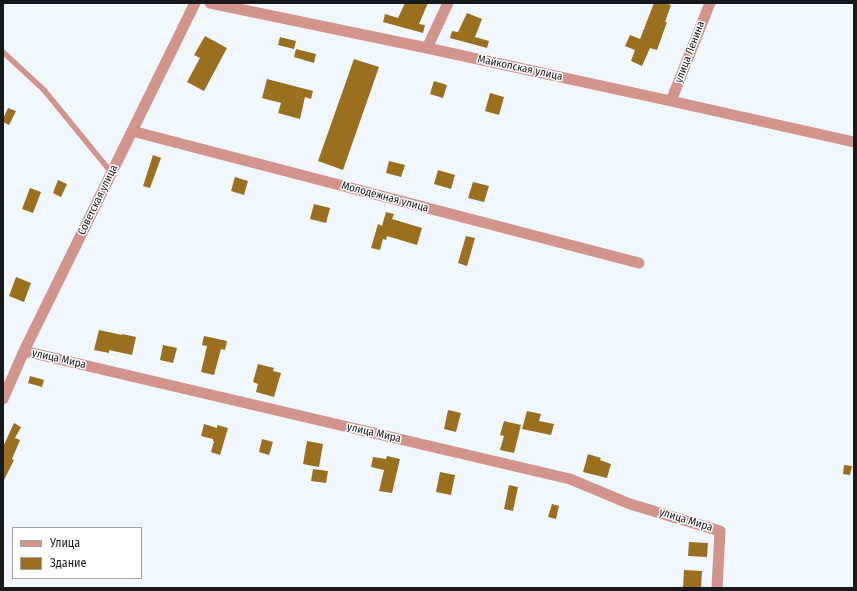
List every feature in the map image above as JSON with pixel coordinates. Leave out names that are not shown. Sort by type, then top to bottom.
[{"type":"street","name":"Советская улица","points":[[3,399],[24,351],[195,3]]},
{"type":"street","name":"Майкопская улица","points":[[210,3],[427,48],[854,142]]},
{"type":"street","points":[[427,48],[448,3]]},
{"type":"street","name":"улица Ленина","points":[[671,101],[710,3]]},
{"type":"street","name":"Молодёжная улица","points":[[132,131],[639,263]]},
{"type":"street","name":"улица Мира","points":[[24,351],[570,479],[630,504],[720,531],[717,588]]},
{"type":"lane","points":[[3,52],[44,90],[112,172]]},
{"type":"building","points":[[405,3],[428,3],[419,24],[425,25],[423,33],[383,22],[385,14],[398,18]]},
{"type":"building","points":[[654,3],[665,3],[671,5],[665,22],[667,22],[657,50],[650,48],[642,66],[631,61],[635,50],[625,46],[630,35],[640,39]]},
{"type":"building","points":[[467,13],[482,19],[475,37],[489,41],[487,48],[450,38],[452,31],[458,32]]},
{"type":"building","points":[[205,36],[227,48],[204,91],[187,82],[200,58],[194,55]]},
{"type":"building","points":[[280,37],[296,41],[294,49],[278,45]]},
{"type":"building","points":[[296,49],[316,54],[314,63],[294,57]]},
{"type":"building","points":[[354,59],[379,67],[343,170],[318,161]]},
{"type":"building","points":[[267,79],[313,91],[311,99],[305,97],[300,119],[278,113],[281,103],[262,98]]},
{"type":"building","points":[[434,81],[447,85],[443,98],[430,94]]},
{"type":"building","points":[[490,93],[504,97],[499,115],[485,111]]},
{"type":"building","points":[[8,108],[16,111],[9,125],[3,122]]},
{"type":"building","points":[[153,155],[161,158],[150,188],[143,186]]},
{"type":"building","points":[[389,161],[405,165],[401,177],[386,173]]},
{"type":"building","points":[[438,170],[455,175],[451,189],[434,184]]},
{"type":"building","points":[[235,177],[248,181],[244,195],[231,191]]},
{"type":"building","points":[[58,180],[67,184],[61,197],[53,193]]},
{"type":"building","points":[[473,182],[489,186],[484,202],[468,198]]},
{"type":"building","points":[[30,188],[41,192],[33,213],[22,209]]},
{"type":"building","points":[[314,204],[330,208],[326,223],[310,219]]},
{"type":"building","points":[[386,212],[394,214],[392,219],[422,228],[417,245],[387,236],[386,240],[383,239],[380,250],[371,248],[378,224],[382,226]]},
{"type":"building","points":[[466,236],[475,238],[467,266],[458,263]]},
{"type":"building","points":[[16,277],[31,283],[24,302],[9,296]]},
{"type":"building","points":[[99,330],[136,337],[132,355],[109,350],[109,353],[94,350]]},
{"type":"building","points":[[204,336],[227,341],[225,350],[221,349],[214,375],[201,372],[207,346],[202,345]]},
{"type":"building","points":[[163,345],[177,348],[173,363],[160,360]]},
{"type":"building","points":[[258,364],[274,368],[273,371],[281,373],[274,397],[256,392],[258,384],[253,382]]},
{"type":"building","points":[[30,376],[44,380],[42,387],[28,383]]},
{"type":"building","points":[[448,410],[461,413],[456,432],[444,429]]},
{"type":"building","points":[[527,411],[541,414],[539,421],[554,424],[551,435],[522,429]]},
{"type":"building","points":[[504,421],[521,425],[514,453],[500,450],[504,436],[500,435]]},
{"type":"building","points":[[14,423],[21,427],[15,438],[20,440],[12,459],[14,460],[3,482],[3,447]]},
{"type":"building","points":[[204,424],[217,428],[217,425],[228,428],[220,455],[211,452],[214,441],[213,439],[201,436]]},
{"type":"building","points":[[262,439],[273,442],[269,455],[259,452]]},
{"type":"building","points":[[307,441],[323,444],[319,467],[303,464]]},
{"type":"building","points":[[588,454],[601,458],[600,460],[611,464],[607,478],[583,472]]},
{"type":"building","points":[[387,456],[400,459],[392,493],[379,491],[384,470],[371,467],[373,457],[386,459]]},
{"type":"building","points":[[844,465],[852,466],[850,475],[843,474]]},
{"type":"building","points":[[313,469],[328,471],[326,483],[311,481]]},
{"type":"building","points":[[440,472],[455,475],[451,495],[436,492]]},
{"type":"building","points":[[509,485],[518,487],[513,511],[504,509]]},
{"type":"building","points":[[552,504],[559,506],[556,519],[548,517]]},
{"type":"building","points":[[689,542],[708,543],[707,557],[688,556]]},
{"type":"building","points":[[684,570],[702,571],[701,588],[683,588]]}]
